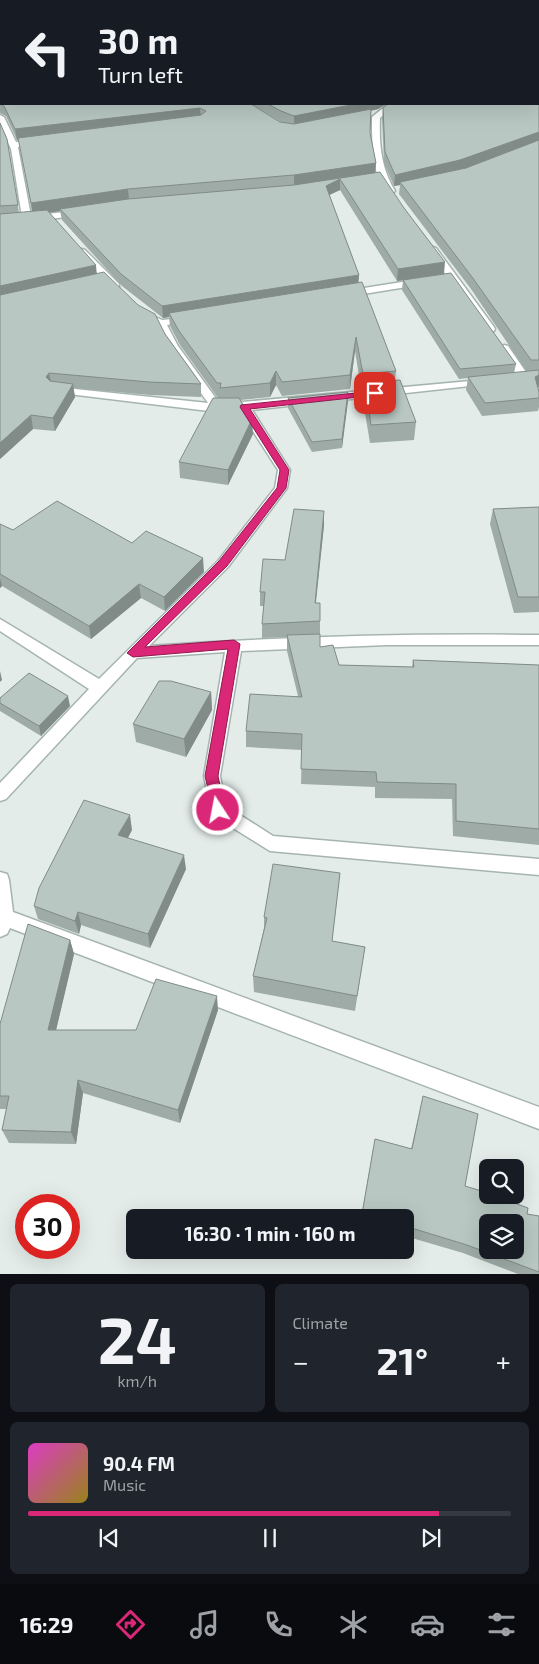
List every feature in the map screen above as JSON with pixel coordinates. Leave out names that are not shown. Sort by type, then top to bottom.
[{"type":"street","points":[[390,105],[374,114],[376,117],[374,144],[377,179],[394,196],[403,187]]},
{"type":"street","points":[[0,117],[12,148],[27,220]]},
{"type":"street","points":[[12,148],[42,141]]},
{"type":"street","points":[[0,222],[55,220],[90,211]]},
{"type":"street","points":[[424,239],[444,278],[519,378],[539,378]]},
{"type":"street","points":[[74,244],[104,280],[123,293]]},
{"type":"street","points":[[337,295],[444,278]]},
{"type":"street","points":[[144,314],[161,323],[173,346],[217,408]]},
{"type":"street","points":[[161,323],[200,317]]},
{"type":"street","points":[[56,390],[217,408],[244,407],[495,381]]},
{"type":"street","points":[[0,794],[133,653],[223,564],[282,488],[284,470],[244,407]]},
{"type":"street","points":[[0,624],[100,688]]},
{"type":"street","points":[[133,653],[234,644],[470,639],[539,640]]},
{"type":"street","points":[[234,644],[212,776],[218,810],[270,843],[539,867]]},
{"type":"street","points":[[0,880],[2,923],[539,1118]]},
{"type":"building","points":[[2,105],[253,105],[280,122],[294,124],[371,109],[370,133],[376,163],[294,175],[128,189],[31,203],[18,138],[201,115],[206,111],[200,108],[15,129]]},
{"type":"building","points":[[270,105],[351,105],[294,116]]},
{"type":"building","points":[[387,105],[539,105],[539,132],[460,160],[395,175],[385,152],[383,108]]},
{"type":"building","points":[[0,123],[7,139],[18,205],[0,206]]},
{"type":"building","points":[[539,140],[539,360],[531,360],[472,277],[400,182],[466,168]]},
{"type":"building","points":[[380,172],[404,208],[445,262],[398,269],[340,179],[326,186],[359,275],[162,306],[121,274],[60,209],[128,199],[294,185]]},
{"type":"building","points":[[47,210],[96,265],[0,286],[0,214]]},
{"type":"building","points":[[104,272],[138,305],[155,314],[165,334],[201,384],[149,382],[49,373],[46,377],[50,381],[73,384],[53,418],[31,415],[0,443],[0,295]]},
{"type":"building","points":[[451,273],[516,364],[460,369],[403,280]]},
{"type":"building","points":[[362,282],[396,371],[363,374],[356,337],[350,375],[282,382],[276,371],[270,383],[220,388],[221,383],[217,383],[179,331],[169,313]]},
{"type":"building","points":[[539,370],[539,375],[535,377],[539,398],[485,403],[468,377]]},
{"type":"building","points":[[400,380],[416,422],[371,425],[365,383]]},
{"type":"building","points":[[348,392],[342,439],[312,442],[288,398]]},
{"type":"building","points":[[213,398],[239,398],[252,419],[228,470],[179,462]]},
{"type":"building","points":[[57,501],[132,543],[146,531],[203,558],[164,597],[139,584],[89,626],[0,574],[0,524],[13,530]]},
{"type":"building","points":[[539,507],[539,597],[518,597],[493,509]]},
{"type":"building","points":[[294,509],[324,511],[315,603],[320,603],[320,621],[262,624],[265,592],[260,592],[263,559],[285,560]]},
{"type":"building","points":[[320,634],[320,647],[333,645],[339,665],[414,667],[413,660],[539,665],[539,829],[456,821],[456,784],[377,782],[376,772],[301,769],[302,734],[246,731],[250,694],[302,697],[287,635]]},
{"type":"building","points":[[29,673],[68,696],[39,726],[0,703],[0,698]]},
{"type":"building","points":[[159,681],[171,681],[211,692],[184,739],[133,724]]},
{"type":"building","points":[[84,800],[130,815],[118,835],[184,855],[148,934],[78,912],[75,921],[34,906],[39,888]]},
{"type":"building","points":[[273,864],[340,873],[332,941],[365,947],[357,996],[253,976],[267,918],[264,917]]},
{"type":"building","points":[[28,924],[70,940],[48,1030],[136,1030],[156,979],[217,996],[178,1110],[78,1080],[71,1132],[2,1130],[9,1096],[0,1096],[0,1024]]},
{"type":"building","points":[[423,1096],[478,1114],[465,1186],[479,1190],[479,1204],[517,1204],[528,1208],[527,1214],[539,1216],[539,1272],[504,1259],[524,1259],[524,1214],[479,1214],[479,1250],[414,1229],[414,1209],[363,1209],[375,1139],[412,1149]]},
{"type":"route","points":[[218,810],[212,776],[234,644],[133,653],[223,564],[282,488],[284,470],[244,407],[375,393]]}]
